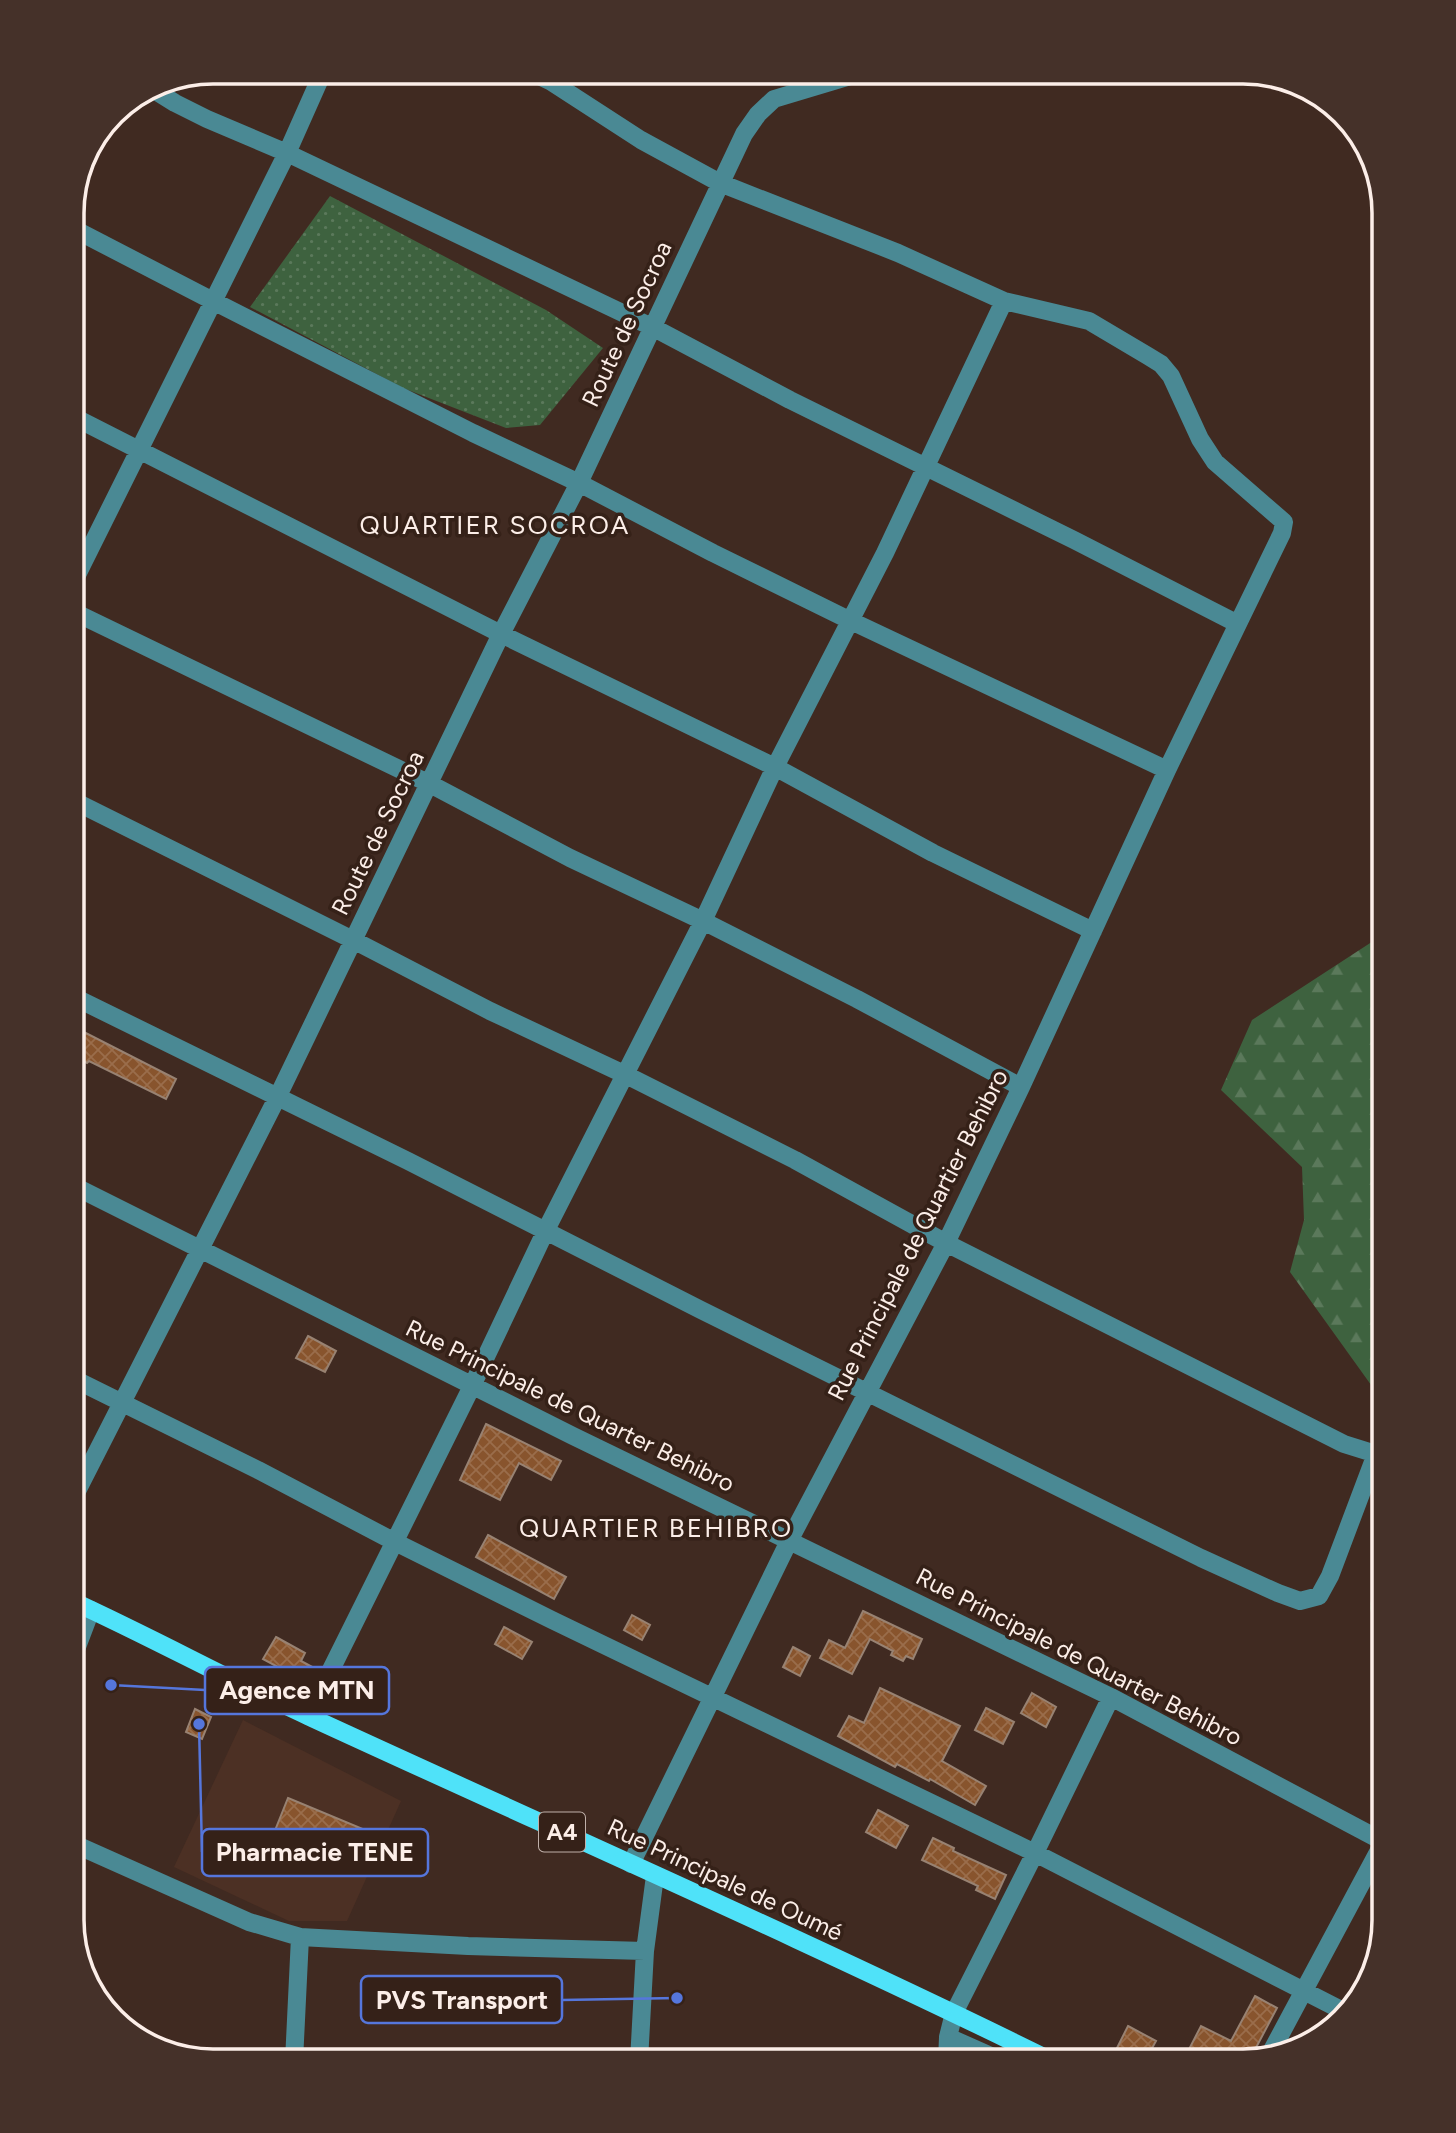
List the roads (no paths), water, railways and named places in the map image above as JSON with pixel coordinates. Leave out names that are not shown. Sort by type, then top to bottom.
[{"type":"main road","name":"Rue Principale de Oumé","points":[[84,1607],[308,1716],[1028,2049]]},
{"type":"street","points":[[84,561],[287,153],[318,84]]},
{"type":"street","points":[[308,1716],[547,1230],[703,921],[775,767],[927,468],[1004,301],[898,253],[720,183],[640,140],[555,84]]},
{"type":"street","name":"Route de Socroa","points":[[84,1477],[278,1096],[502,634],[579,483],[744,134],[758,114],[774,99],[824,84]]},
{"type":"street","points":[[162,95],[207,119],[287,153],[654,328],[790,400],[1238,624]]},
{"type":"street","points":[[84,234],[713,553],[1167,770]]},
{"type":"street","name":"Rue Principale de Quartier Behibro","points":[[632,1864],[789,1541],[946,1242],[1021,1087],[1167,770],[1282,533],[1284,522],[1215,462],[1200,439],[1171,376],[1161,364],[1089,321],[1004,301]]},
{"type":"street","points":[[84,421],[502,634],[775,767],[933,853],[1093,931]]},
{"type":"street","points":[[84,617],[430,784],[570,858],[703,921],[857,999],[1021,1087]]},
{"type":"street","points":[[84,806],[490,1011],[626,1074],[795,1160],[946,1242],[1344,1444],[1372,1452]]},
{"type":"street","points":[[84,1002],[278,1096],[1201,1558],[1278,1593],[1300,1601],[1319,1596],[1330,1576],[1372,1474]]},
{"type":"street","name":"Rue Principale de Quarter Behibro","points":[[84,1191],[472,1387],[1111,1697],[1372,1835]]},
{"type":"street","points":[[84,1384],[395,1542],[1035,1853],[1337,2007]]},
{"type":"street","points":[[84,1628],[91,1610]]},
{"type":"street","points":[[948,2049],[954,2013],[1111,1697]]},
{"type":"street","points":[[84,1848],[249,1922],[300,1937],[468,1946],[645,1951]]},
{"type":"street","points":[[1275,2045],[1372,1864]]},
{"type":"street","points":[[640,2049],[645,1951],[655,1876]]},
{"type":"street","points":[[295,2049],[300,1937]]},
{"type":"street","points":[[948,2037],[975,2049]]},
{"type":"place","name":"Agence MTN","points":[[111,1685]]},
{"type":"place","name":"Pharmacie TENE","points":[[199,1724]]},
{"type":"place","name":"PVS Transport","points":[[677,1998]]},
{"type":"district","name":"QUARTIER SOCROA","points":[[495,525]]},
{"type":"district","name":"QUARTIER BEHIBRO","points":[[656,1528]]}]
